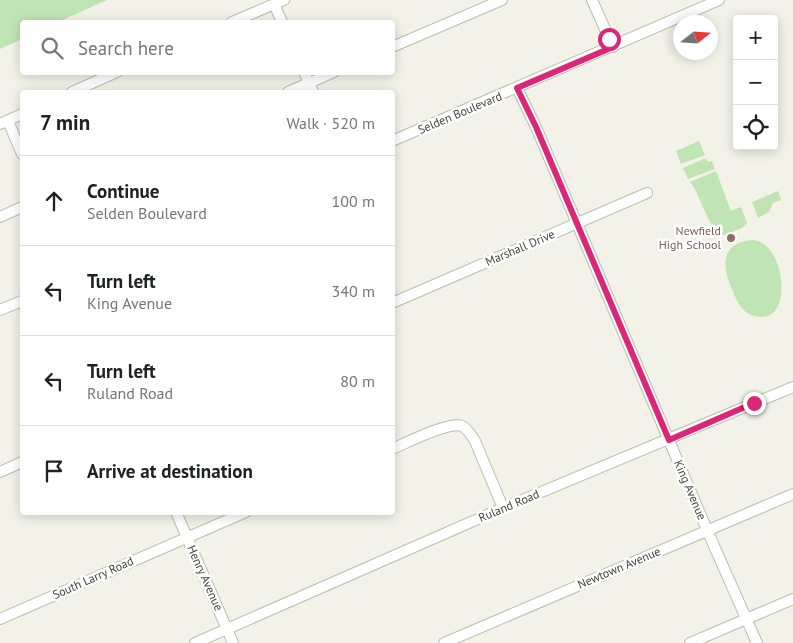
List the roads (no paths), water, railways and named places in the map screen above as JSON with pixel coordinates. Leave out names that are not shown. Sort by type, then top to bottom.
[{"type":"street","points":[[395,46],[502,0]]},
{"type":"street","points":[[592,0],[613,47]]},
{"type":"street","name":"Selden Boulevard","points":[[395,140],[719,0]]},
{"type":"street","points":[[237,20],[279,2],[282,20]]},
{"type":"street","points":[[76,90],[110,75]]},
{"type":"street","points":[[305,75],[311,88],[330,75]]},
{"type":"street","name":"King Avenue","points":[[517,88],[536,127],[757,643]]},
{"type":"street","points":[[20,115],[4,123],[20,151]]},
{"type":"street","name":"Marshall Drive","points":[[395,302],[647,193]]},
{"type":"street","points":[[0,217],[20,208]]},
{"type":"street","points":[[0,310],[20,302]]},
{"type":"street","name":"Ruland Road","points":[[195,643],[503,508],[793,387]]},
{"type":"street","points":[[395,448],[447,426],[460,425],[468,430],[475,441],[503,508]]},
{"type":"street","points":[[0,472],[20,463]]},
{"type":"street","name":"Newtown Avenue","points":[[444,643],[793,494]]},
{"type":"street","name":"Henry Avenue","points":[[177,515],[233,643]]},
{"type":"street","name":"South Larry Road","points":[[0,619],[239,515]]},
{"type":"street","points":[[690,643],[793,599]]},
{"type":"place","name":"Newfield High School","points":[[731,238]]}]
